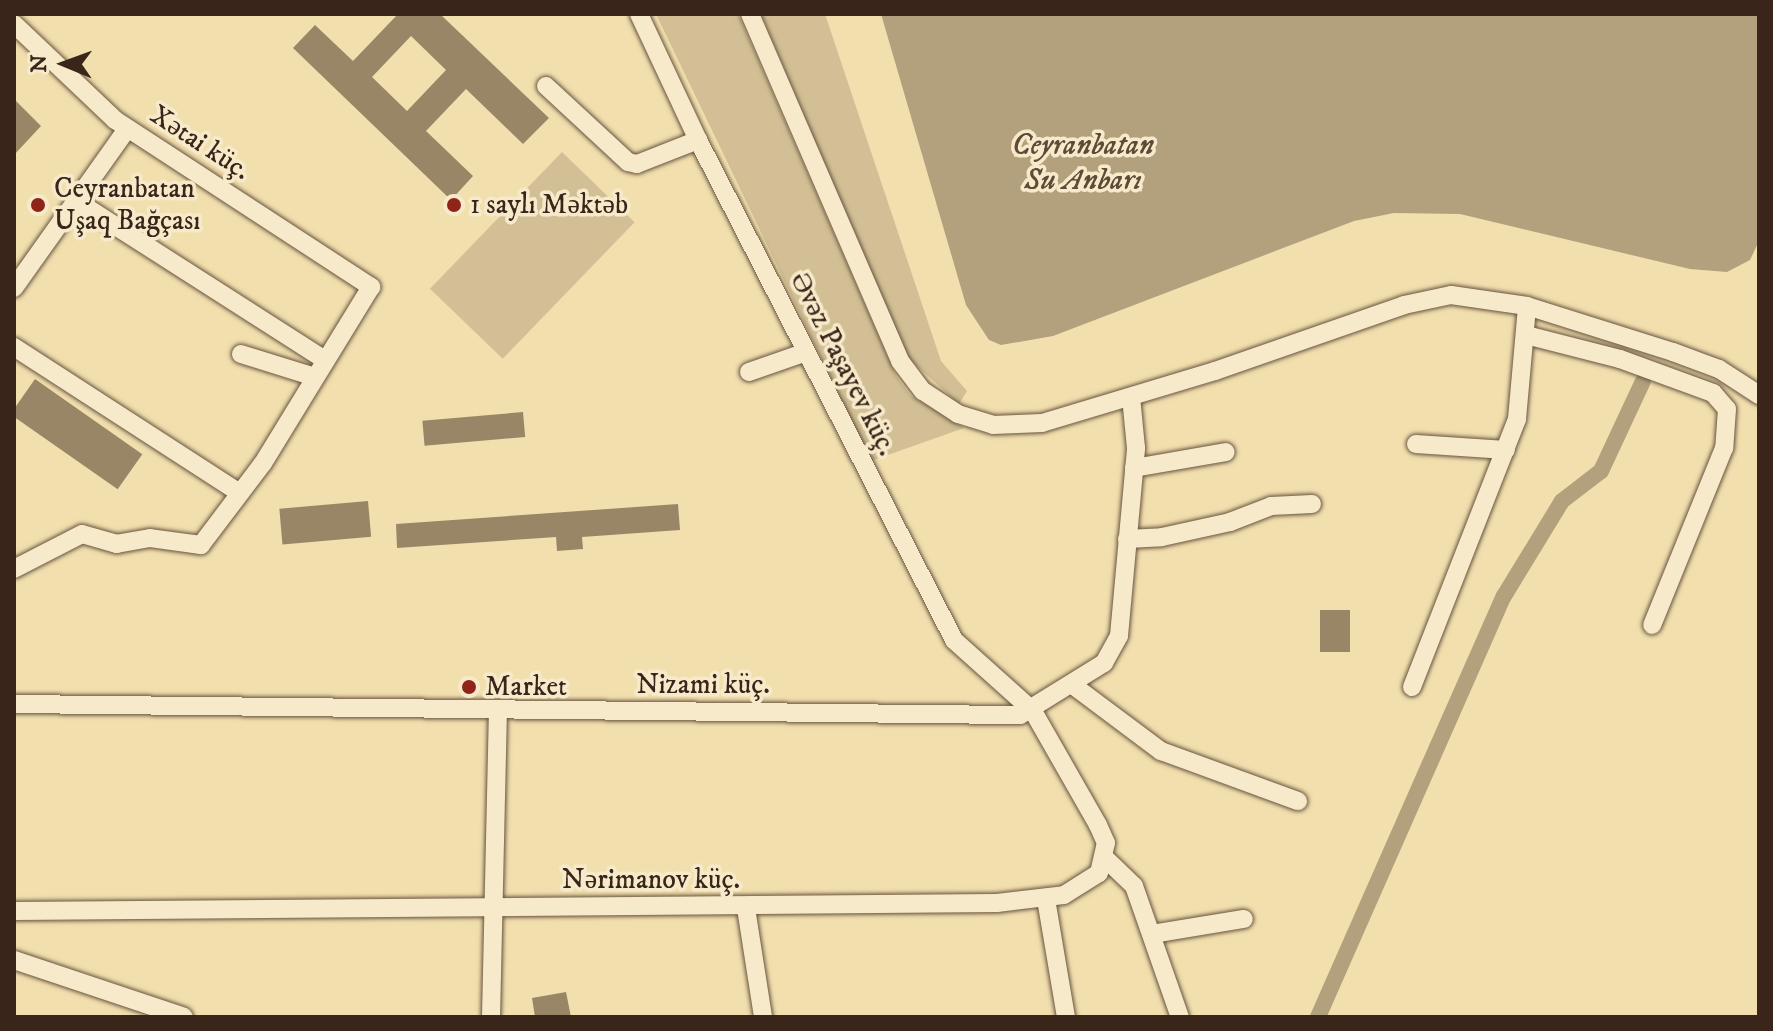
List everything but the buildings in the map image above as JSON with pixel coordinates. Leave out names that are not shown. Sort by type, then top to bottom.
[{"type":"street","name":"Əvəz Paşayev küç.","points":[[639,14],[698,140],[954,640],[1033,711]]},
{"type":"street","points":[[750,14],[900,361],[923,391],[958,414],[1009,427],[1042,423],[1131,397],[1428,299],[1476,296],[1527,306],[1706,364],[1759,395]]},
{"type":"street","name":"Xətai küç.","points":[[14,24],[127,129],[371,287],[325,360]]},
{"type":"street","points":[[546,86],[628,162],[637,164],[698,140]]},
{"type":"street","points":[[14,288],[127,129]]},
{"type":"street","points":[[14,569],[82,534],[117,544],[150,538],[201,545],[238,492],[263,463],[325,360],[78,202]]},
{"type":"street","points":[[1412,687],[1506,450],[1522,398],[1527,306]]},
{"type":"street","points":[[1526,335],[1620,359],[1713,393],[1727,409],[1724,448],[1652,625]]},
{"type":"street","points":[[14,347],[238,492]]},
{"type":"street","points":[[749,372],[806,352]]},
{"type":"street","points":[[241,354],[315,377]]},
{"type":"street","name":"Nizami küç.","points":[[14,704],[984,717],[1033,711],[1104,663],[1119,636],[1134,468],[1131,397]]},
{"type":"street","points":[[1416,444],[1506,450]]},
{"type":"street","points":[[1134,468],[1226,452]]},
{"type":"street","points":[[1127,539],[1162,537],[1230,522],[1271,506],[1312,504]]},
{"type":"street","points":[[1074,686],[1161,751],[1298,801]]},
{"type":"street","points":[[1033,711],[1098,825],[1106,859],[1134,886],[1180,1017]]},
{"type":"street","points":[[491,1017],[498,712]]},
{"type":"street","name":"Nərimanov küç.","points":[[14,911],[746,908],[1046,899],[1088,883],[1106,859]]},
{"type":"street","points":[[1046,899],[1066,1017]]},
{"type":"street","points":[[746,908],[763,1017]]},
{"type":"street","points":[[1152,934],[1244,919]]},
{"type":"street","points":[[14,960],[184,1017]]},
{"type":"shaded area","points":[[656,14],[738,14],[896,376],[910,395],[964,428],[871,461]]},
{"type":"shaded area","points":[[761,14],[825,14],[941,361],[967,391],[959,404],[907,357]]},
{"type":"shaded area","points":[[562,152],[635,222],[503,359],[430,289]]},
{"type":"water","name":"Ceyranbatan Su Anbarı","points":[[881,14],[1759,14],[1759,241],[1750,260],[1727,272],[1690,269],[1460,214],[1394,213],[1354,221],[1053,336],[1001,345],[989,340],[966,305]]},
{"type":"waterway","points":[[1318,1017],[1504,596],[1562,501],[1601,471],[1643,381]]},
{"type":"place","name":"Ceyranbatan Uşaq Bağçası","points":[[38,205]]},
{"type":"place","name":"1 saylı Məktəb","points":[[454,205]]},
{"type":"place","name":"Market","points":[[469,687]]}]
